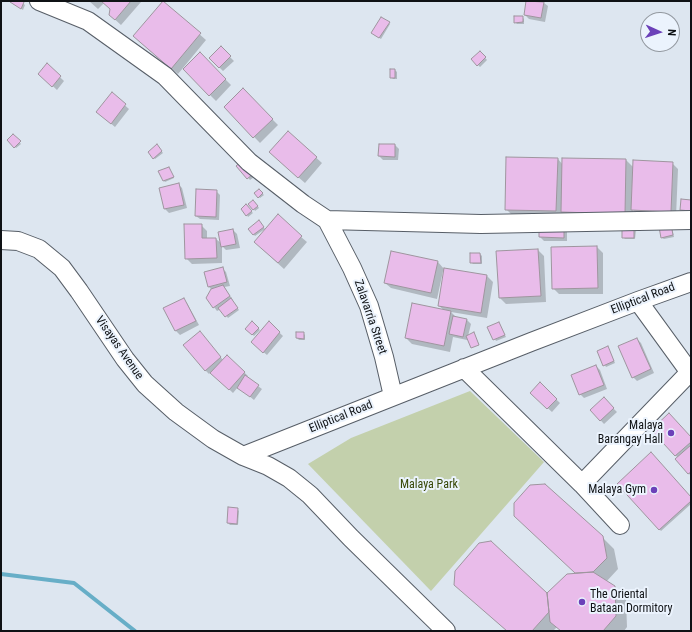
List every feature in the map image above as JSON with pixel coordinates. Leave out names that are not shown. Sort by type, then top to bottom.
[{"type":"street","points":[[39,1],[88,21],[164,76],[249,162],[303,204],[327,220],[481,224],[691,220]]},
{"type":"street","name":"Zalavarria Street","points":[[327,220],[352,268],[368,306],[384,357],[393,396]]},
{"type":"street","name":"Visayas Avenue","points":[[1,240],[18,241],[39,249],[62,268],[125,359],[145,384],[176,412],[200,430],[243,456]]},
{"type":"street","name":"Elliptical Road","points":[[243,456],[464,368],[691,282]]},
{"type":"street","points":[[582,484],[690,374],[638,301]]},
{"type":"street","points":[[464,368],[582,484],[620,526]]},
{"type":"street","points":[[243,456],[268,466],[289,478],[310,495],[356,544],[446,631]]},
{"type":"green space","name":"Malaya Park","points":[[470,391],[544,462],[431,591],[308,464],[351,438]]},
{"type":"building","points":[[101,1],[131,1],[115,20],[109,15],[110,9]]},
{"type":"building","points":[[163,1],[201,33],[171,69],[133,36]]},
{"type":"building","points":[[526,1],[544,2],[541,18],[524,15]]},
{"type":"building","points":[[10,2],[24,2],[21,9]]},
{"type":"building","points":[[514,16],[523,16],[523,22],[514,23]]},
{"type":"building","points":[[381,17],[390,22],[379,38],[371,33]]},
{"type":"building","points":[[221,46],[231,56],[219,68],[209,58]]},
{"type":"building","points":[[480,51],[486,57],[477,66],[471,59]]},
{"type":"building","points":[[200,52],[226,79],[209,96],[183,69]]},
{"type":"building","points":[[47,63],[61,76],[52,87],[38,74]]},
{"type":"building","points":[[390,69],[395,69],[395,78],[390,78]]},
{"type":"building","points":[[243,88],[273,119],[253,138],[224,107]]},
{"type":"building","points":[[112,92],[126,104],[111,124],[96,112]]},
{"type":"building","points":[[288,131],[317,157],[298,178],[269,152]]},
{"type":"building","points":[[13,134],[21,141],[14,148],[7,140]]},
{"type":"building","points":[[157,144],[162,151],[153,159],[148,152]]},
{"type":"building","points":[[379,144],[395,144],[395,157],[378,156]]},
{"type":"building","points":[[506,157],[558,158],[556,211],[505,210]]},
{"type":"building","points":[[562,158],[626,159],[625,214],[561,212]]},
{"type":"building","points":[[633,160],[673,162],[671,212],[631,210]]},
{"type":"building","points":[[242,161],[253,174],[247,179],[236,166]]},
{"type":"building","points":[[169,167],[174,177],[163,181],[158,171]]},
{"type":"building","points":[[179,183],[184,205],[164,209],[159,188]]},
{"type":"building","points":[[196,189],[217,190],[216,217],[195,216]]},
{"type":"building","points":[[259,189],[263,193],[258,198],[254,193]]},
{"type":"building","points":[[681,199],[691,200],[691,211],[680,210]]},
{"type":"building","points":[[253,200],[258,206],[253,210],[248,204]]},
{"type":"building","points":[[246,204],[252,211],[246,216],[241,209]]},
{"type":"building","points":[[278,214],[302,236],[278,263],[254,242]]},
{"type":"building","points":[[259,220],[264,227],[253,235],[248,229]]},
{"type":"building","points":[[184,224],[202,224],[202,238],[216,238],[217,258],[185,259]]},
{"type":"building","points":[[671,224],[673,235],[661,238],[659,227]]},
{"type":"building","points":[[539,225],[564,225],[564,238],[539,237]]},
{"type":"building","points":[[622,227],[634,227],[634,238],[622,238]]},
{"type":"building","points":[[233,229],[236,244],[221,247],[218,232]]},
{"type":"building","points":[[597,246],[598,288],[552,289],[551,247]]},
{"type":"building","points":[[538,249],[541,296],[499,298],[496,251]]},
{"type":"building","points":[[391,251],[438,261],[431,293],[384,283]]},
{"type":"building","points":[[470,253],[480,253],[481,263],[470,263]]},
{"type":"building","points":[[223,267],[227,282],[208,287],[204,272]]},
{"type":"building","points":[[444,268],[487,275],[481,313],[438,306]]},
{"type":"building","points":[[223,285],[230,296],[213,308],[206,298],[211,289]]},
{"type":"building","points":[[184,298],[196,321],[175,331],[163,308]]},
{"type":"building","points":[[231,298],[238,308],[225,317],[218,308]]},
{"type":"building","points":[[412,303],[451,311],[444,346],[405,338]]},
{"type":"building","points":[[453,316],[467,319],[463,337],[449,334]]},
{"type":"building","points":[[252,321],[259,328],[252,335],[245,329]]},
{"type":"building","points":[[269,321],[280,332],[263,353],[251,342]]},
{"type":"building","points":[[499,322],[505,335],[493,340],[487,327]]},
{"type":"building","points":[[200,331],[221,357],[205,371],[183,345]]},
{"type":"building","points":[[296,332],[304,332],[304,339],[296,338]]},
{"type":"building","points":[[474,332],[479,345],[471,348],[466,336]]},
{"type":"building","points":[[637,338],[651,369],[632,378],[618,346]]},
{"type":"building","points":[[608,346],[614,361],[603,366],[597,351]]},
{"type":"building","points":[[227,355],[245,372],[229,390],[210,373]]},
{"type":"building","points":[[596,365],[604,385],[579,395],[571,375]]},
{"type":"building","points":[[245,375],[259,385],[250,397],[237,388]]},
{"type":"building","points":[[540,382],[557,399],[547,409],[530,393]]},
{"type":"building","points":[[604,397],[614,408],[600,421],[590,410]]},
{"type":"building","name":"Malaya Barangay Hall","points":[[669,413],[691,437],[691,442],[675,456],[651,430]]},
{"type":"building","points":[[691,445],[691,472],[688,474],[675,459]]},
{"type":"building","name":"Malaya Gym","points":[[651,452],[691,497],[691,501],[659,530],[617,484]]},
{"type":"building","points":[[545,484],[603,536],[607,558],[593,572],[575,573],[514,516],[514,503],[530,485]]},
{"type":"building","points":[[228,507],[238,508],[237,524],[227,523]]},
{"type":"building","points":[[491,541],[547,593],[549,612],[532,631],[507,631],[454,585],[455,571],[479,543]]},
{"type":"building","name":"The Oriental Bataan Dormitory","points":[[593,572],[615,586],[616,616],[603,631],[561,631],[550,622],[547,593],[567,574]]},
{"type":"waterway","points":[[1,574],[74,583],[135,631]]},
{"type":"place","name":"Malaya Barangay Hall","points":[[671,433]]},
{"type":"place","name":"Malaya Gym","points":[[654,490]]},
{"type":"place","name":"The Oriental Bataan Dormitory","points":[[582,602]]}]
